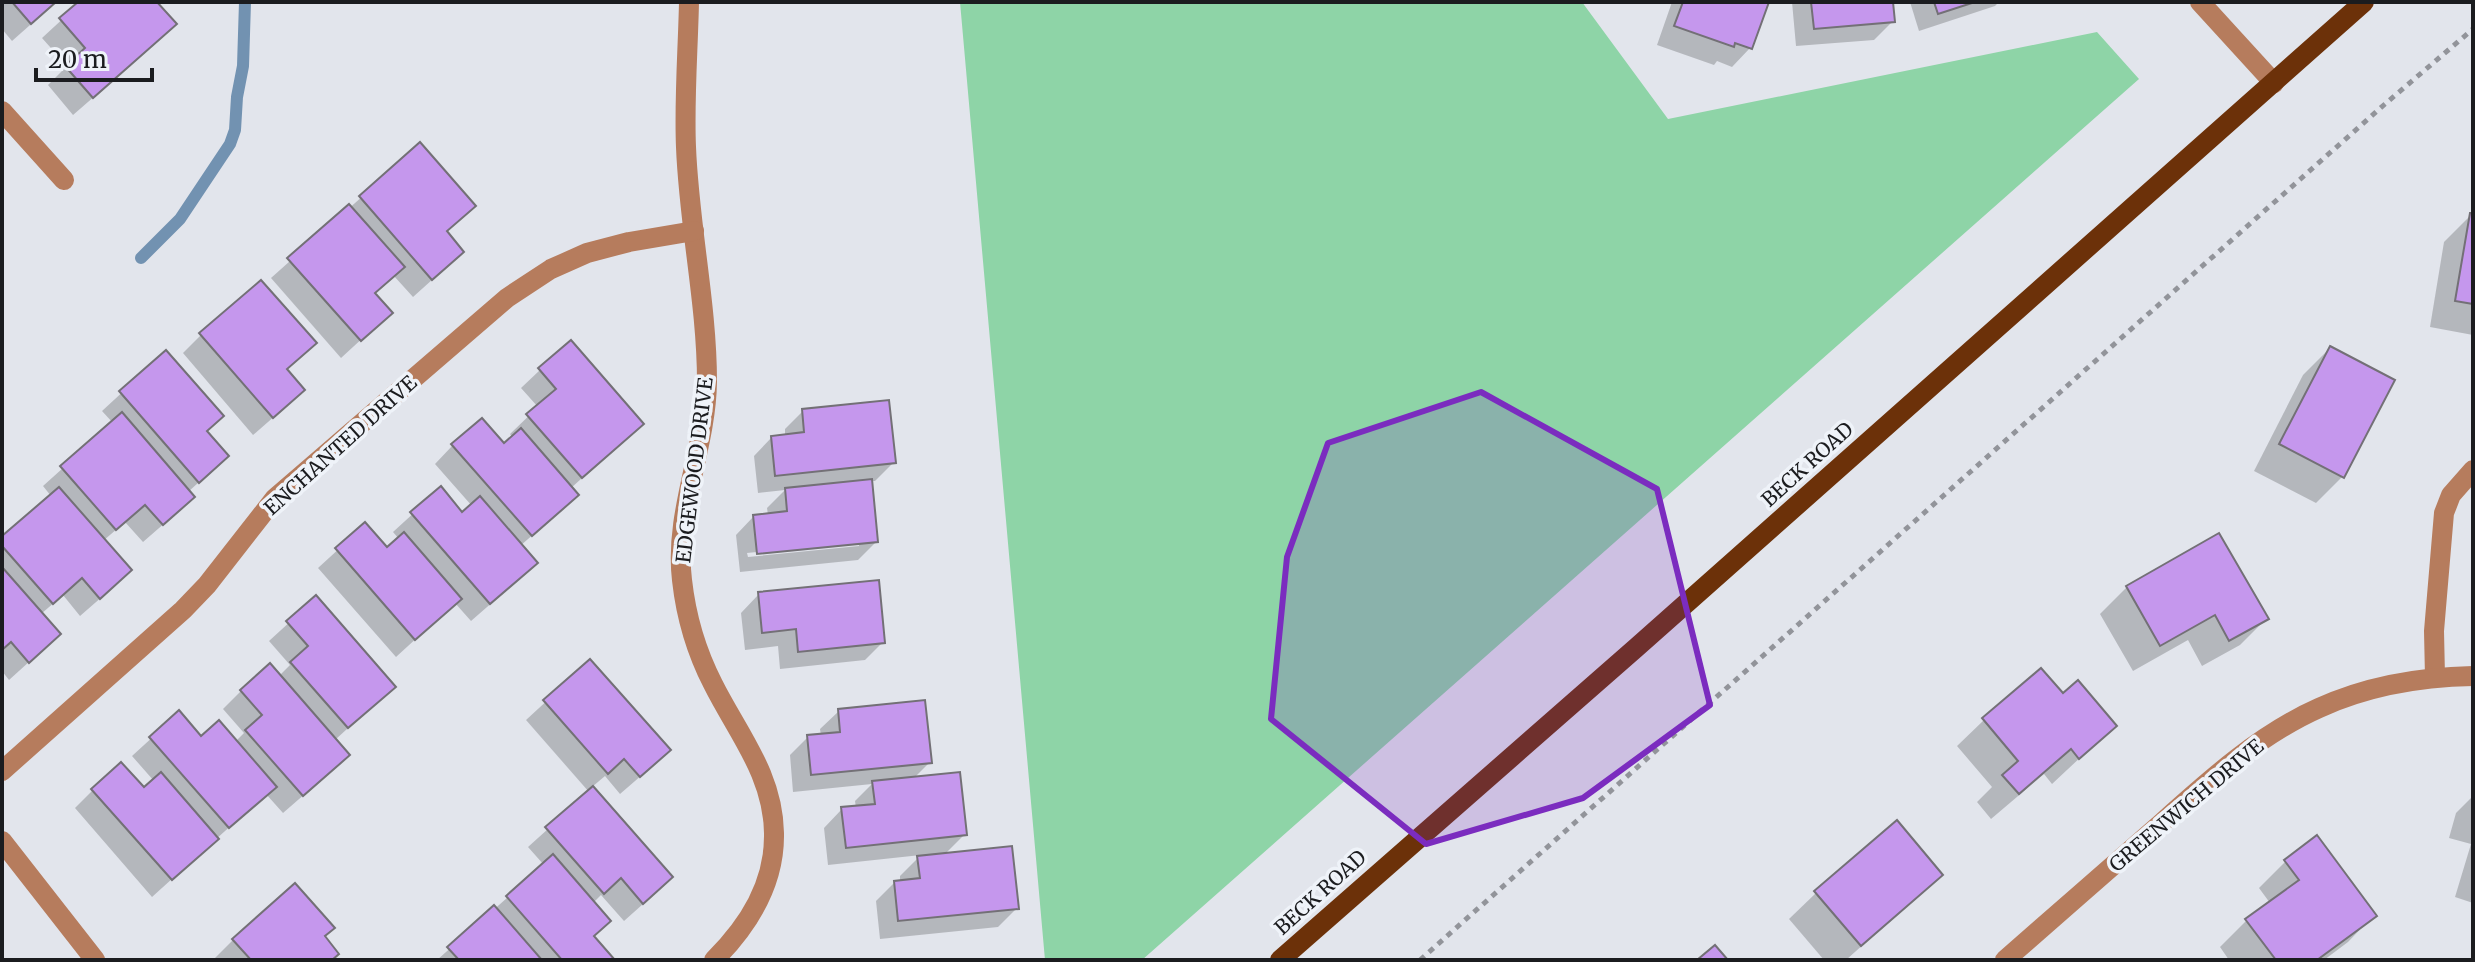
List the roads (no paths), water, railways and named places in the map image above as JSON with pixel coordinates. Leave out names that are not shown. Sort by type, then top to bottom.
[{"type":"main road","name":"BECK ROAD","points":[[1280,960],[2364,2]]},
{"type":"street","name":"EDGEWOOD DRIVE","points":[[689,2],[686,147],[707,384],[682,536],[682,577],[690,628],[712,682],[752,752],[769,791],[774,832],[772,865],[758,903],[734,940],[714,960]]},
{"type":"street","points":[[2200,2],[2274,83]]},
{"type":"street","points":[[2,111],[64,180]]},
{"type":"street","name":"ENCHANTED DRIVE","points":[[2,771],[183,610],[207,585],[275,498],[507,298],[551,269],[587,253],[694,231]]},
{"type":"street","points":[[2435,677],[2434,631],[2444,513],[2451,495],[2473,470]]},
{"type":"street","name":"GREENWICH DRIVE","points":[[2005,960],[2192,796],[2272,734],[2318,708],[2391,684],[2435,677],[2473,676]]},
{"type":"street","points":[[2,841],[95,960]]},
{"type":"waterway","points":[[141,258],[180,219],[230,144],[235,130],[243,66],[245,2]]}]
